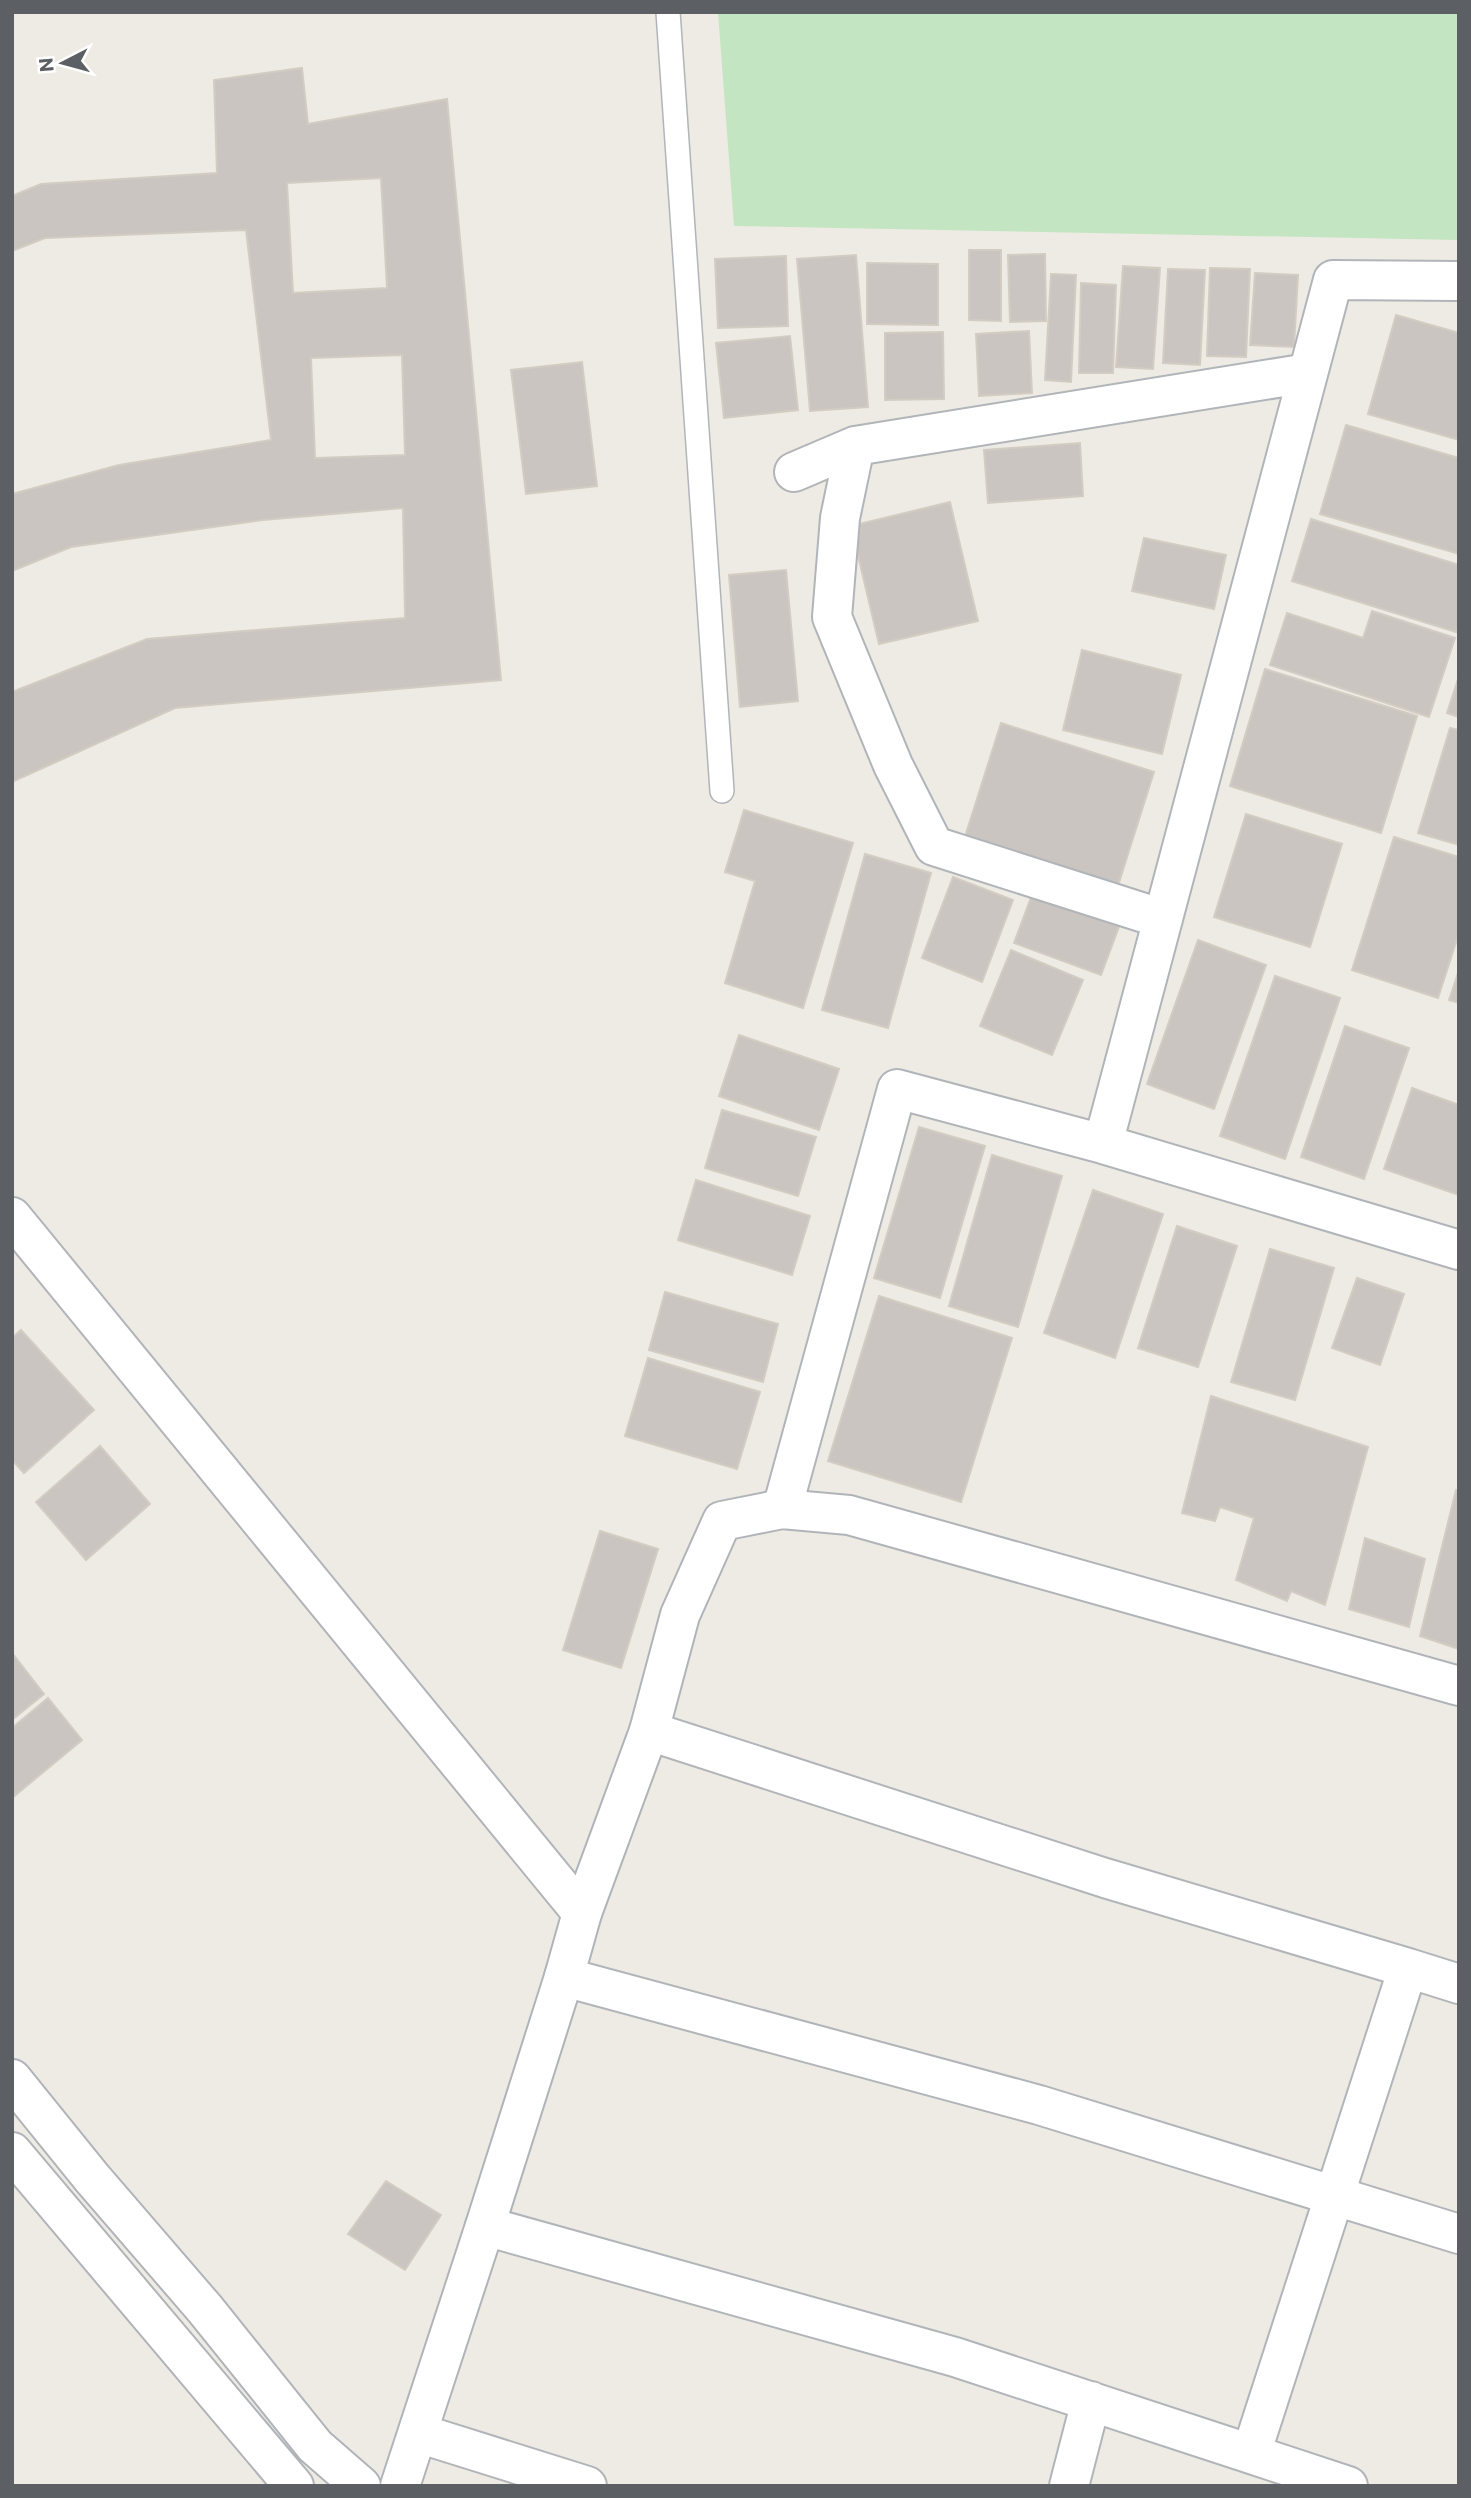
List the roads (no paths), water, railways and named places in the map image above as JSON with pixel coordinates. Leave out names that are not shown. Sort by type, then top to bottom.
[{"type":"street","points":[[1103,1144],[1333,280],[1459,281]]},
{"type":"street","points":[[794,472],[855,446],[1308,373]]},
{"type":"street","points":[[855,446],[841,517],[832,617],[893,765],[934,846],[1163,919]]},
{"type":"street","points":[[782,1509],[897,1089],[1103,1144],[1459,1250]]},
{"type":"street","points":[[12,1217],[582,1913]]},
{"type":"street","points":[[400,2486],[485,2227],[582,1913],[649,1731],[680,1615],[722,1521],[782,1509],[849,1515],[1459,1686]]},
{"type":"street","points":[[649,1731],[1105,1878],[1459,1984]]},
{"type":"street","points":[[1251,2454],[1408,1968]]},
{"type":"street","points":[[564,1977],[1039,2105],[1459,2234]]},
{"type":"street","points":[[12,2079],[205,2309],[315,2446],[361,2486]]},
{"type":"street","points":[[59,2137],[17,2168],[294,2486]]},
{"type":"street","points":[[485,2227],[955,2357],[1348,2486]]},
{"type":"street","points":[[1069,2486],[1091,2401]]},
{"type":"street","points":[[418,2432],[587,2486]]},
{"type":"lane","points":[[668,12],[722,791]]}]
